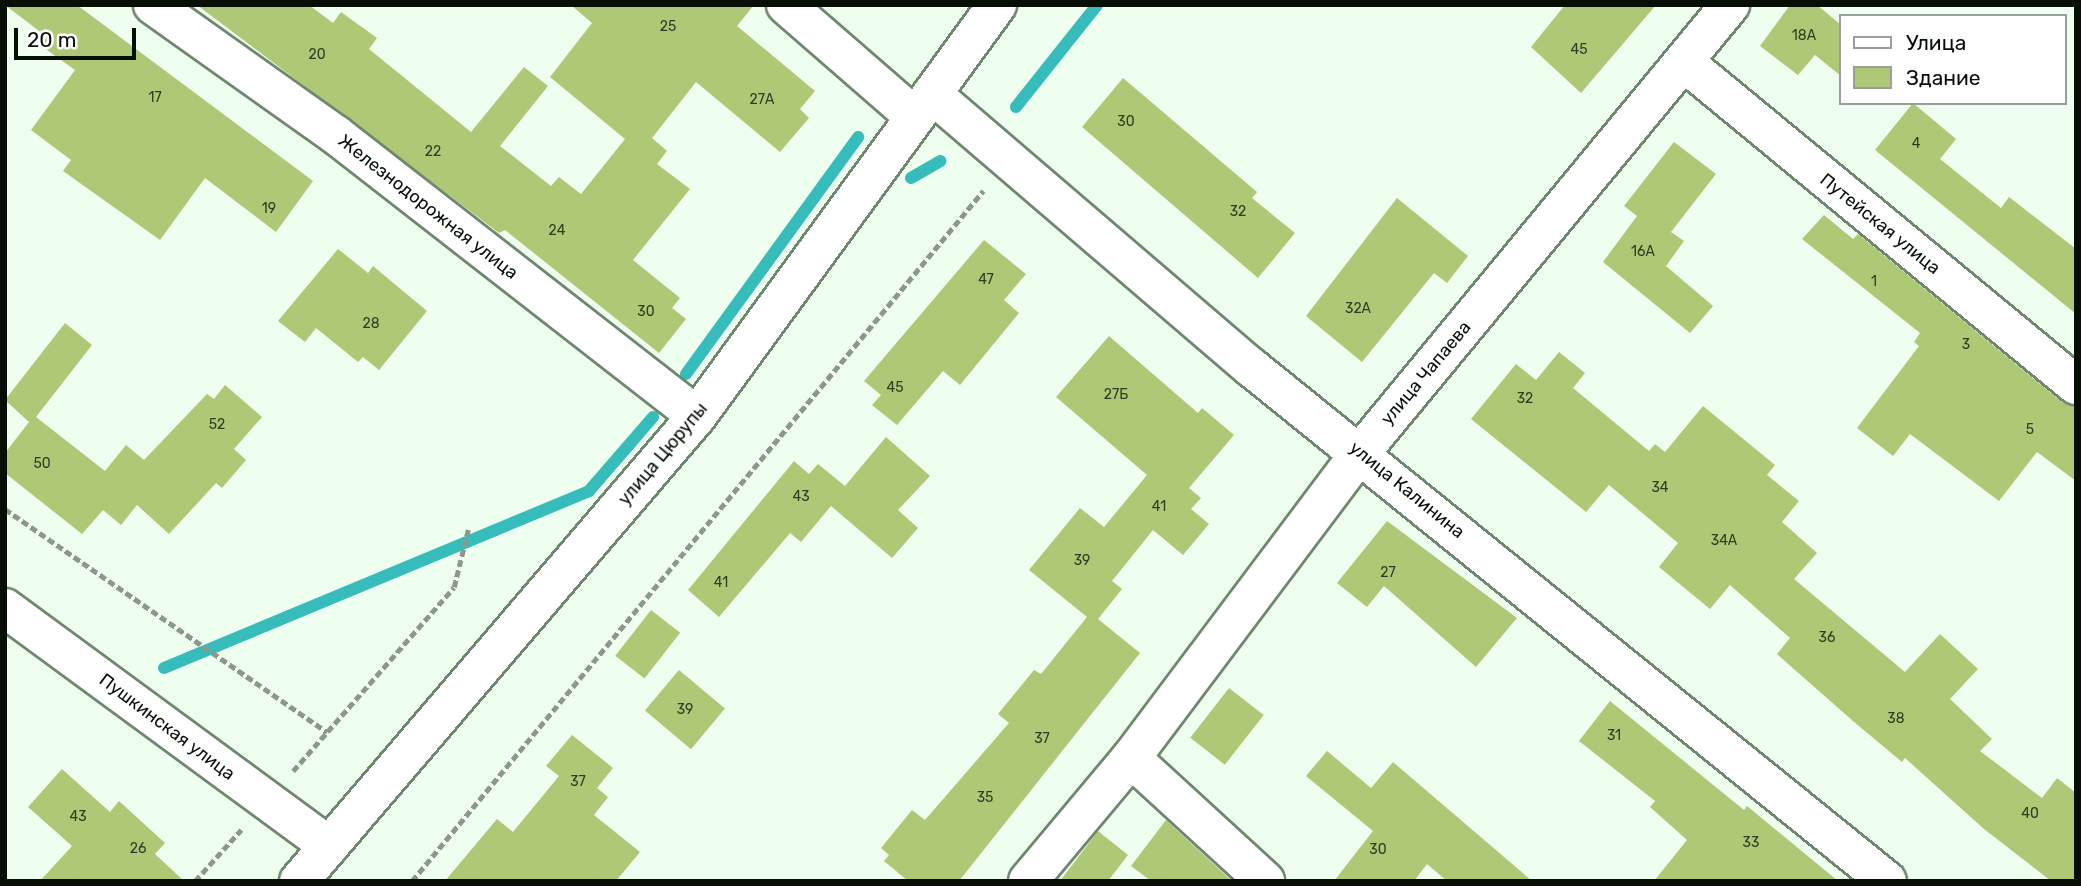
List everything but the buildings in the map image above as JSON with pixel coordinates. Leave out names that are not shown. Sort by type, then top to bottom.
[{"type":"street","name":"Железнодорожная улица","points":[[153,5],[336,135],[697,416]]},
{"type":"street","name":"улица Калинина","points":[[786,5],[923,106],[1009,160],[1252,368],[1360,452],[1887,881]]},
{"type":"street","name":"улица Цюрупы","points":[[299,881],[697,416],[997,5]]},
{"type":"street","name":"улица Чапаева","points":[[1028,881],[1131,758],[1360,452],[1730,5]]},
{"type":"street","name":"Путейская улица","points":[[1684,62],[2076,385]]},
{"type":"street","name":"Пушкинская улица","points":[[5,608],[329,846]]},
{"type":"street","points":[[1131,758],[1265,881]]},
{"type":"path","points":[[412,881],[1009,160]]},
{"type":"path","points":[[5,509],[327,732]]},
{"type":"path","points":[[195,881],[454,587],[468,530]]},
{"type":"waterway","points":[[1016,107],[1097,5]]},
{"type":"waterway","points":[[686,374],[858,137]]},
{"type":"waterway","points":[[911,178],[940,161]]},
{"type":"waterway","points":[[164,668],[589,491],[653,417]]}]
